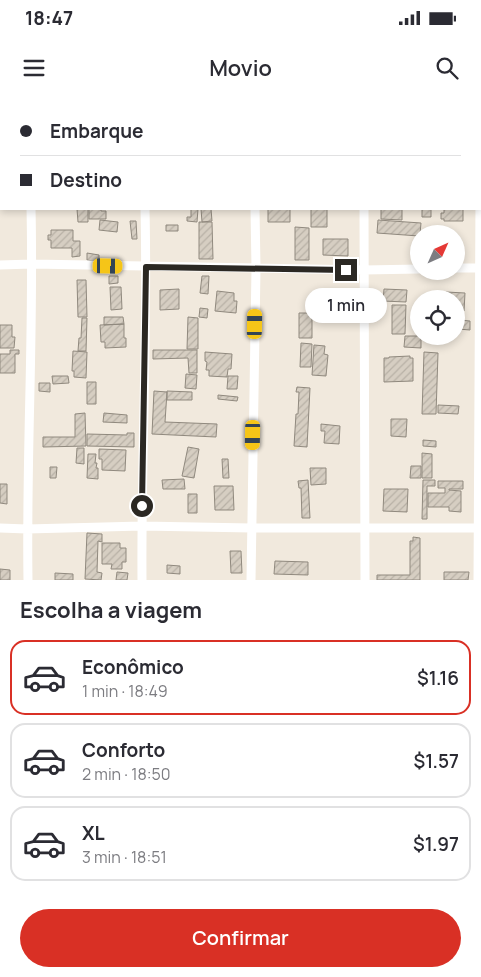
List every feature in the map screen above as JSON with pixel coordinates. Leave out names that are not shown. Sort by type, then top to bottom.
[{"type":"street","points":[[28,580],[31,210]]},
{"type":"street","points":[[142,580],[145,210]]},
{"type":"street","points":[[251,580],[256,268],[255,210]]},
{"type":"street","points":[[364,210],[365,580]]},
{"type":"street","points":[[478,580],[480,528],[480,210]]},
{"type":"street","points":[[0,265],[410,269]]},
{"type":"street","points":[[465,268],[481,268]]},
{"type":"street","points":[[0,528],[142,526],[480,528]]},
{"type":"building","points":[[77,210],[88,210],[88,222],[78,222]]},
{"type":"building","points":[[89,210],[106,211],[106,219],[89,219]]},
{"type":"building","points":[[191,210],[198,210],[197,222],[187,221],[187,217],[191,217]]},
{"type":"building","points":[[201,210],[211,210],[212,221],[202,222]]},
{"type":"building","points":[[268,210],[290,210],[290,222],[268,222]]},
{"type":"building","points":[[311,210],[327,210],[327,227],[311,227]]},
{"type":"building","points":[[381,210],[402,210],[402,220],[381,219]]},
{"type":"building","points":[[422,210],[431,210],[431,217],[422,217]]},
{"type":"building","points":[[444,210],[463,210],[463,221],[444,221],[444,219],[441,219],[441,213],[444,213]]},
{"type":"building","points":[[100,220],[118,222],[117,232],[99,230]]},
{"type":"building","points":[[378,220],[421,223],[421,225],[410,225],[410,235],[377,233]]},
{"type":"building","points":[[130,221],[136,221],[137,239],[132,239]]},
{"type":"building","points":[[199,222],[212,222],[213,259],[199,259]]},
{"type":"building","points":[[166,225],[178,225],[178,231],[166,231]]},
{"type":"building","points":[[295,227],[309,228],[309,260],[295,260]]},
{"type":"building","points":[[51,230],[73,230],[73,241],[80,241],[80,256],[72,257],[72,248],[51,248],[51,240],[48,240],[48,235],[51,235]]},
{"type":"building","points":[[323,239],[348,239],[348,256],[323,255]]},
{"type":"building","points":[[87,253],[99,255],[99,262],[87,260]]},
{"type":"building","points":[[109,276],[118,276],[118,283],[109,284]]},
{"type":"building","points":[[202,276],[209,276],[208,294],[200,293]]},
{"type":"building","points":[[77,280],[86,280],[87,317],[78,317]]},
{"type":"building","points":[[110,287],[121,287],[122,309],[111,310]]},
{"type":"building","points":[[179,289],[179,309],[160,310],[160,290]]},
{"type":"building","points":[[384,289],[407,290],[406,302],[383,301]]},
{"type":"building","points":[[217,291],[234,293],[234,301],[237,301],[236,313],[215,311]]},
{"type":"building","points":[[392,305],[406,305],[405,334],[392,334]]},
{"type":"building","points":[[200,308],[208,309],[207,318],[199,317]]},
{"type":"building","points":[[299,313],[312,313],[312,338],[299,338]]},
{"type":"building","points":[[104,317],[123,317],[124,324],[104,325]]},
{"type":"building","points":[[188,317],[198,318],[198,349],[187,349]]},
{"type":"building","points":[[82,318],[87,318],[86,351],[78,351],[79,338],[81,338]]},
{"type":"building","points":[[465,321],[470,321],[470,330],[465,330]]},
{"type":"building","points":[[124,324],[126,347],[105,348],[105,342],[101,342],[100,325]]},
{"type":"building","points":[[0,325],[12,325],[12,337],[15,337],[14,348],[0,348]]},
{"type":"building","points":[[405,336],[410,336],[410,345],[421,345],[421,348],[404,347]]},
{"type":"building","points":[[301,343],[312,344],[311,367],[300,367]]},
{"type":"building","points":[[314,345],[325,346],[324,354],[328,355],[326,376],[312,375]]},
{"type":"building","points":[[10,350],[19,350],[19,354],[15,354],[15,373],[0,373],[0,354],[10,354]]},
{"type":"building","points":[[153,350],[197,350],[197,373],[189,373],[188,358],[153,359]]},
{"type":"building","points":[[73,351],[87,352],[86,378],[74,377],[74,371],[72,371]]},
{"type":"building","points":[[205,352],[232,354],[231,369],[228,369],[227,377],[209,376],[209,370],[206,370]]},
{"type":"building","points":[[424,352],[438,353],[436,414],[422,414]]},
{"type":"building","points":[[410,356],[410,358],[413,358],[413,381],[384,382],[384,358]]},
{"type":"building","points":[[186,374],[197,375],[196,389],[185,388]]},
{"type":"building","points":[[52,376],[68,376],[69,383],[53,384]]},
{"type":"building","points":[[228,376],[238,376],[237,389],[227,389]]},
{"type":"building","points":[[87,382],[96,382],[96,404],[87,404]]},
{"type":"building","points":[[39,383],[50,383],[50,392],[39,391]]},
{"type":"building","points":[[297,387],[310,388],[307,447],[294,446],[296,414],[298,414],[299,392],[296,392]]},
{"type":"building","points":[[154,391],[167,392],[165,422],[217,424],[216,437],[152,434]]},
{"type":"building","points":[[167,391],[192,392],[192,400],[167,400]]},
{"type":"building","points":[[218,395],[238,397],[237,401],[218,399]]},
{"type":"building","points":[[438,405],[459,406],[458,414],[438,413]]},
{"type":"building","points":[[85,413],[86,446],[43,447],[43,437],[75,437],[75,414]]},
{"type":"building","points":[[104,413],[127,415],[127,423],[103,422]]},
{"type":"building","points":[[391,419],[407,419],[406,437],[391,436]]},
{"type":"building","points":[[321,424],[340,426],[339,444],[324,443],[325,431],[321,431]]},
{"type":"building","points":[[127,433],[134,433],[134,447],[87,446],[87,434],[127,435]]},
{"type":"building","points":[[423,440],[436,441],[436,447],[423,446]]},
{"type":"building","points":[[188,447],[199,449],[194,478],[182,476]]},
{"type":"building","points":[[77,448],[84,448],[84,464],[76,463]]},
{"type":"building","points":[[99,449],[126,450],[125,471],[102,470],[102,459],[99,459]]},
{"type":"building","points":[[422,453],[432,454],[432,478],[422,478]]},
{"type":"building","points":[[88,454],[96,454],[95,463],[97,463],[96,468],[98,468],[98,479],[87,478]]},
{"type":"building","points":[[222,459],[228,459],[229,478],[223,478]]},
{"type":"building","points":[[411,466],[421,466],[421,478],[410,478]]},
{"type":"building","points":[[50,467],[57,467],[56,478],[50,478]]},
{"type":"building","points":[[310,468],[326,468],[326,484],[311,485]]},
{"type":"building","points":[[184,479],[185,489],[163,489],[162,480]]},
{"type":"building","points":[[308,480],[310,518],[302,518],[301,488],[299,488],[298,481]]},
{"type":"building","points":[[423,480],[435,480],[435,486],[427,486],[427,519],[422,519]]},
{"type":"building","points":[[438,481],[463,481],[463,489],[449,489],[461,491],[461,512],[449,511],[449,507],[428,507],[428,493],[445,493],[445,488],[438,488]]},
{"type":"building","points":[[0,484],[7,484],[7,504],[0,503]]},
{"type":"building","points":[[214,486],[233,486],[234,510],[215,510]]},
{"type":"building","points":[[384,489],[408,489],[407,512],[383,511]]},
{"type":"building","points":[[188,494],[197,494],[197,513],[188,513]]},
{"type":"building","points":[[87,533],[102,534],[102,542],[98,541],[97,572],[102,573],[101,580],[85,579]]},
{"type":"building","points":[[413,537],[420,538],[420,580],[377,580],[377,575],[410,575],[410,541],[413,541]]},
{"type":"building","points":[[102,543],[120,543],[120,548],[126,548],[126,562],[122,562],[122,569],[111,569],[112,564],[102,564]]},
{"type":"building","points":[[230,551],[241,551],[242,573],[231,573]]},
{"type":"building","points":[[275,561],[308,562],[308,575],[274,574]]},
{"type":"building","points":[[167,565],[180,566],[180,574],[167,573]]},
{"type":"building","points":[[0,569],[10,570],[10,580],[0,580]]},
{"type":"building","points":[[117,572],[128,573],[127,580],[116,580]]},
{"type":"building","points":[[444,572],[469,572],[468,580],[444,580]]},
{"type":"building","points":[[55,573],[73,574],[73,580],[55,580]]},
{"type":"route","points":[[142,506],[146,267],[346,270]]}]
